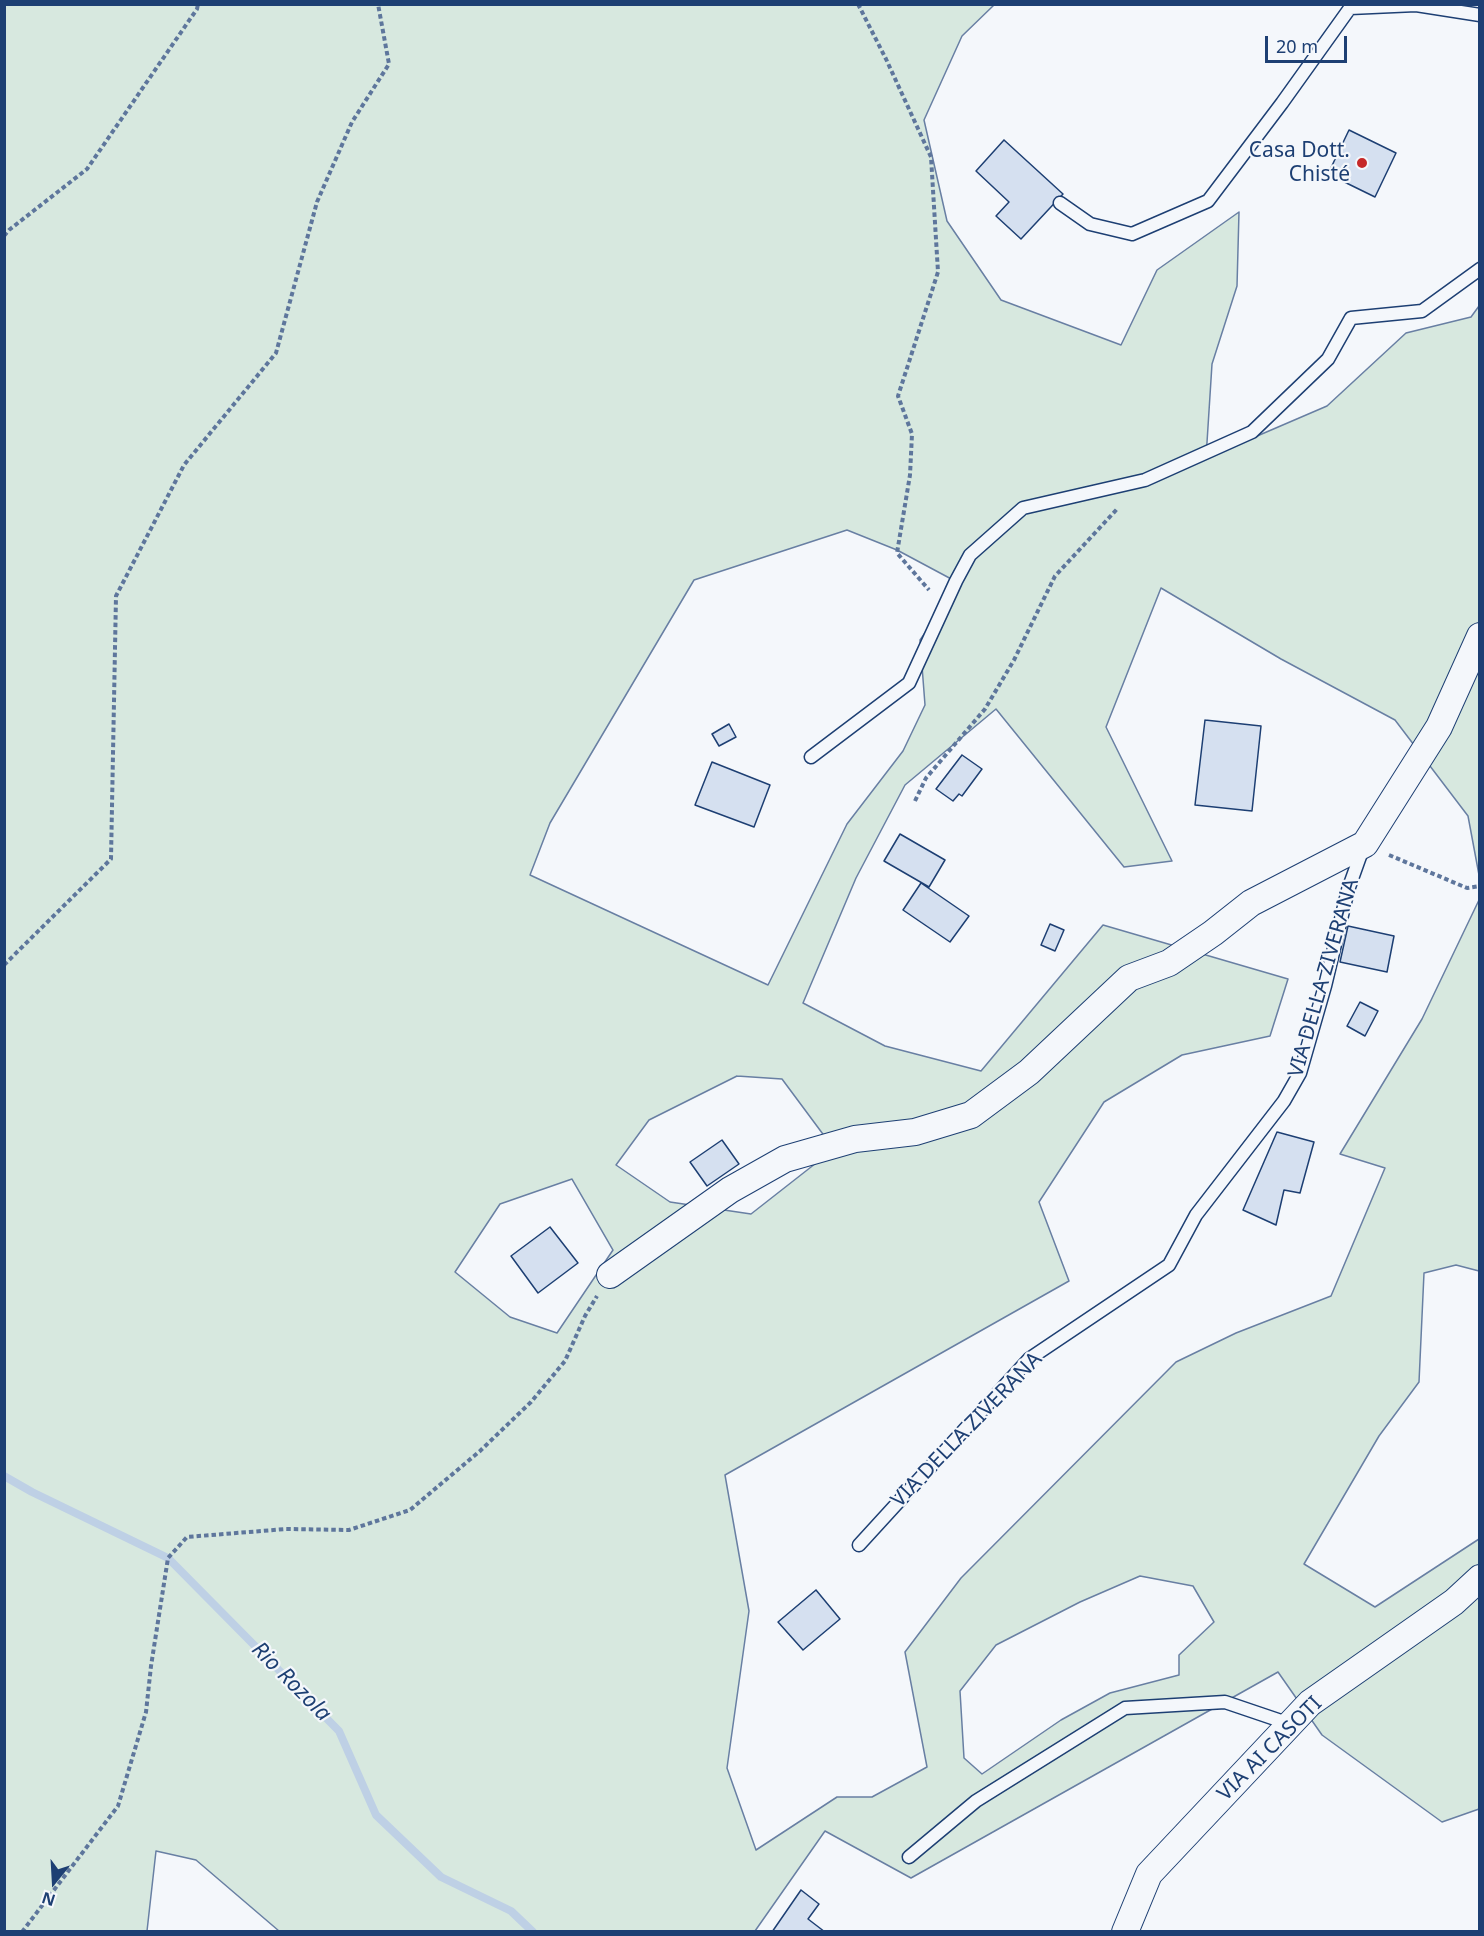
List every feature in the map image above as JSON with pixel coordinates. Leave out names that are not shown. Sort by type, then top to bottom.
[{"type":"street","name":"VIA DELLA ZIVERANA","points":[[610,1275],[730,1190],[785,1159],[855,1139],[915,1132],[971,1114],[1029,1072],[1129,978],[1169,963],[1251,903],[1365,844],[1439,727],[1479,636]]},
{"type":"street","name":"VIA AI CASOTI","points":[[1125,1932],[1149,1874],[1310,1703],[1454,1602],[1479,1578]]},
{"type":"lane","points":[[1060,203],[1090,224],[1132,234],[1208,201],[1350,9],[1416,5],[1479,15]]},
{"type":"lane","points":[[811,757],[909,683],[970,555],[1023,508],[1145,480],[1252,432],[1328,359],[1351,318],[1422,311],[1479,269]]},
{"type":"lane","name":"VIA DELLA ZIVERANA","points":[[859,1545],[1029,1359],[1169,1265],[1196,1215],[1284,1101],[1300,1073],[1325,986],[1348,890],[1365,844]]},
{"type":"lane","points":[[909,1857],[976,1801],[1125,1708],[1226,1702],[1290,1724]]},
{"type":"path","points":[[4,236],[87,169],[197,9],[198,4]]},
{"type":"path","points":[[4,965],[111,859],[116,596],[183,465],[276,353],[317,202],[352,122],[389,64],[378,4]]},
{"type":"path","points":[[858,4],[931,157],[938,272],[898,396],[912,434],[910,475],[897,553],[944,606]]},
{"type":"path","points":[[915,801],[926,778],[985,709],[1014,660],[1055,576],[1145,480]]},
{"type":"path","points":[[1365,844],[1467,888],[1479,886]]},
{"type":"path","points":[[22,1932],[118,1806],[146,1712],[168,1558],[187,1537],[286,1529],[349,1530],[410,1510],[480,1451],[531,1402],[565,1361],[585,1316],[610,1275]]},
{"type":"shaded area","points":[[5,5],[994,5],[962,36],[924,120],[947,221],[1001,300],[1121,345],[1157,270],[1239,212],[1237,286],[1212,364],[1206,458],[1327,406],[1406,333],[1471,317],[1479,306],[1479,875],[1468,816],[1395,720],[1281,659],[1161,588],[1106,727],[1172,861],[1124,867],[996,709],[905,785],[856,878],[803,1003],[885,1046],[981,1071],[1103,925],[1288,979],[1270,1036],[1182,1055],[1104,1102],[1039,1202],[1069,1281],[725,1475],[749,1611],[727,1768],[756,1850],[837,1797],[872,1797],[927,1767],[905,1652],[961,1578],[1176,1362],[1236,1333],[1331,1296],[1385,1168],[1340,1154],[1422,1019],[1479,900],[1479,1271],[1456,1265],[1424,1273],[1419,1382],[1379,1436],[1304,1564],[1375,1607],[1479,1539],[1479,1809],[1442,1822],[1322,1735],[1278,1672],[911,1878],[825,1831],[755,1931],[279,1931],[196,1860],[156,1851],[147,1931],[5,1932]],"holes":[[[847,530],[897,550],[955,581],[944,606],[920,640],[925,705],[903,751],[847,824],[768,985],[530,875],[550,823],[694,580]],[[737,1076],[782,1079],[834,1149],[751,1214],[670,1202],[616,1165],[649,1120]],[[572,1179],[613,1250],[557,1333],[510,1317],[455,1272],[500,1204]],[[1140,1576],[1193,1586],[1214,1622],[1179,1655],[1179,1675],[1110,1693],[1061,1720],[982,1774],[964,1758],[960,1691],[996,1645],[1080,1602]]]},
{"type":"building","name":"Casa Dott. Chisté","points":[[1349,130],[1396,153],[1375,197],[1328,174]]},
{"type":"building","points":[[1004,140],[1063,194],[1021,239],[996,216],[1009,202],[976,171]]},
{"type":"building","points":[[1205,720],[1261,726],[1252,811],[1195,805]]},
{"type":"building","points":[[729,724],[736,737],[719,746],[712,734]]},
{"type":"building","points":[[962,755],[982,769],[962,796],[959,794],[953,801],[936,789]]},
{"type":"building","points":[[712,762],[770,785],[754,827],[695,805]]},
{"type":"building","points":[[900,834],[945,860],[929,887],[884,861]]},
{"type":"building","points":[[921,883],[969,916],[950,942],[903,910]]},
{"type":"building","points":[[1050,924],[1064,930],[1055,951],[1041,945]]},
{"type":"building","points":[[1348,926],[1394,936],[1387,972],[1340,962]]},
{"type":"building","points":[[1360,1002],[1378,1011],[1365,1036],[1347,1026]]},
{"type":"building","points":[[1277,1132],[1314,1142],[1300,1193],[1284,1190],[1276,1225],[1243,1210]]},
{"type":"building","points":[[722,1140],[739,1164],[707,1186],[690,1162]]},
{"type":"building","points":[[550,1227],[578,1263],[538,1293],[511,1256]]},
{"type":"building","points":[[816,1590],[840,1619],[803,1650],[778,1622]]},
{"type":"building","points":[[801,1890],[819,1904],[808,1919],[825,1932],[772,1932]]},
{"type":"waterway","name":"Rio Rozola","points":[[4,1476],[168,1558],[339,1731],[376,1815],[441,1877],[511,1911],[533,1932]]},
{"type":"place","name":"Casa Dott. Chisté","points":[[1362,163]]}]
